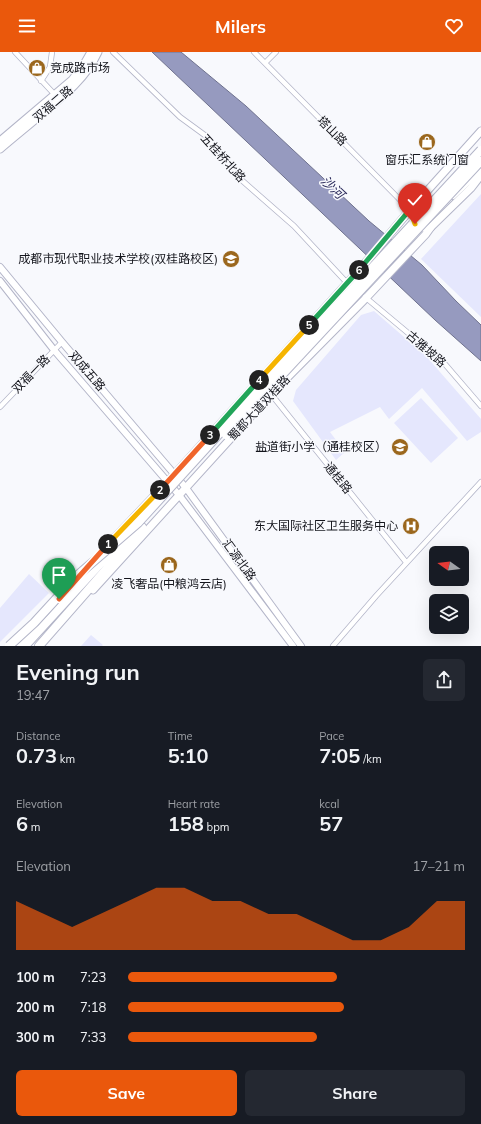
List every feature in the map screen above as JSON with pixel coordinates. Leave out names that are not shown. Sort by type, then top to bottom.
[{"type":"highway","points":[[33,646],[270,378],[481,150]]},
{"type":"highway","points":[[26,646],[272,384],[428,224],[481,161]]},
{"type":"highway","points":[[9,646],[34,623],[79,574],[140,525]]},
{"type":"highway","points":[[40,646],[98,580],[140,525]]},
{"type":"main road","name":"双福二路","points":[[0,149],[57,97],[83,66],[91,52]]},
{"type":"main road","name":"双福二路","points":[[0,140],[81,80],[93,64],[98,52]]},
{"type":"main road","name":"蜀都大道双桂路","points":[[18,646],[113,538],[168,483],[360,269],[410,210],[481,131]]},
{"type":"main road","name":"蜀都大道双桂路","points":[[40,646],[271,394],[366,298],[426,234],[428,224],[471,188],[481,175]]},
{"type":"street","points":[[14,52],[57,97]]},
{"type":"street","points":[[41,81],[50,67],[52,52]]},
{"type":"street","name":"五桂桥北路","points":[[113,52],[180,117],[206,136],[237,176],[294,226],[347,283],[366,298]]},
{"type":"street","name":"塔山路","points":[[254,52],[410,210]]},
{"type":"street","points":[[265,63],[276,52]]},
{"type":"street","points":[[410,210],[414,221],[418,226],[426,229],[428,224],[481,170]]},
{"type":"street","points":[[366,298],[363,288],[369,275],[408,232],[412,221],[410,210]]},
{"type":"street","name":"双成五路","points":[[0,267],[175,474]]},
{"type":"street","name":"双成五路","points":[[0,281],[54,350],[168,483]]},
{"type":"street","name":"古雅坡路","points":[[366,298],[444,363],[481,406]]},
{"type":"street","name":"双福一路","points":[[0,407],[62,342]]},
{"type":"street","name":"通桂路","points":[[271,394],[406,562]]},
{"type":"street","name":"汇源北路","points":[[175,474],[301,646]]},
{"type":"street","points":[[333,646],[406,562],[481,482]]},
{"type":"street","name":"汇源北路","points":[[168,483],[179,495],[293,646]]},
{"type":"shaded area","points":[[481,194],[481,317],[421,259]]},
{"type":"shaded area","points":[[374,311],[426,356],[481,419],[481,432],[467,441],[422,388],[389,419],[380,407],[330,432],[345,452],[336,460],[293,401],[296,390],[361,315]]},
{"type":"shaded area","points":[[421,398],[458,438],[431,463],[394,423]]},
{"type":"shaded area","points":[[29,574],[49,593],[0,642],[0,608]]},
{"type":"shaded area","points":[[91,635],[103,645],[81,646]]},
{"type":"water","points":[[152,52],[181,52],[246,106],[369,221],[422,265],[481,325],[481,361],[435,320]]},
{"type":"place","name":"竞成路市场","points":[[37,68]]},
{"type":"place","name":"窗乐汇系统门窗","points":[[427,142]]},
{"type":"place","name":"成都市现代职业技术学校(双桂路校区)","points":[[231,259]]},
{"type":"place","name":"盐道街小学（通桂校区）","points":[[400,447]]},
{"type":"place","name":"东大国际社区卫生服务中心","points":[[411,526]]},
{"type":"place","name":"凌飞奢品(中粮鸿云店)","points":[[169,565]]},
{"type":"route","points":[[59,599],[113,538],[168,483],[360,269],[410,210],[415,224]]},
{"type":"water label","name":"沙河","points":[[333,187]]}]
